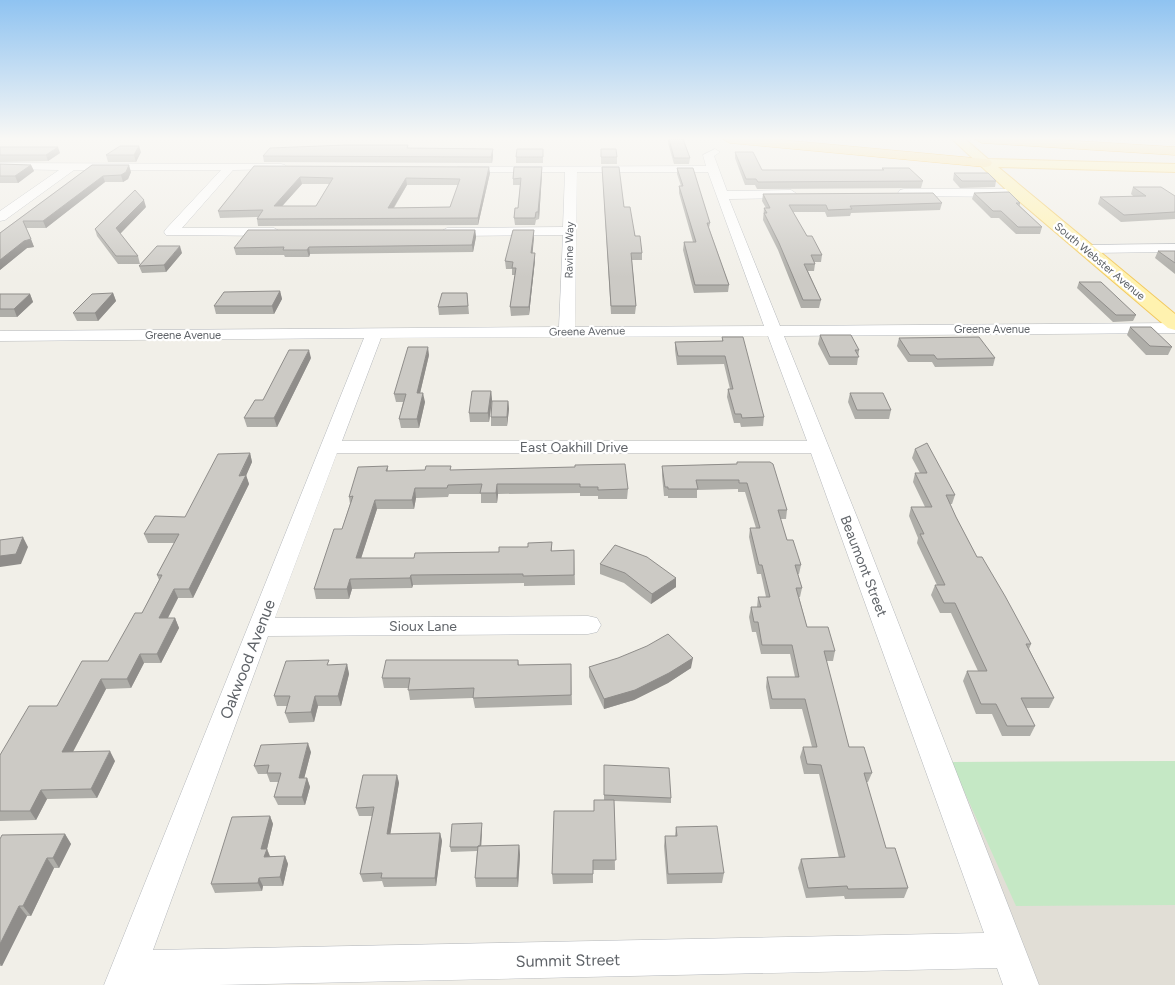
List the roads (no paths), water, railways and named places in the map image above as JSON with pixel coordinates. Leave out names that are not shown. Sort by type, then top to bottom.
[{"type":"main road","name":"South Webster Avenue","points":[[1029,185],[1087,249],[1175,324]]},
{"type":"main road","name":"South Webster Avenue","points":[[1090,231],[1127,261]]},
{"type":"street","points":[[0,217],[44,185]]},
{"type":"street","points":[[214,185],[171,232],[291,232]]},
{"type":"street","name":"Ravine Way","points":[[567,331],[571,185]]},
{"type":"street","name":"Beaumont Street","points":[[722,185],[722,195],[819,447],[1021,985]]},
{"type":"street","points":[[896,194],[994,185]]},
{"type":"street","points":[[722,195],[799,194]]},
{"type":"street","points":[[430,232],[570,231]]},
{"type":"street","points":[[1087,249],[1175,248]]},
{"type":"street","name":"Greene Avenue","points":[[0,336],[1175,328]]},
{"type":"street","name":"Oakwood Avenue","points":[[125,977],[374,334]]},
{"type":"street","name":"East Oakhill Drive","points":[[330,447],[819,447]]},
{"type":"street","name":"Sioux Lane","points":[[259,627],[588,625]]},
{"type":"street","name":"Summit Street","points":[[125,977],[1008,950]]}]
